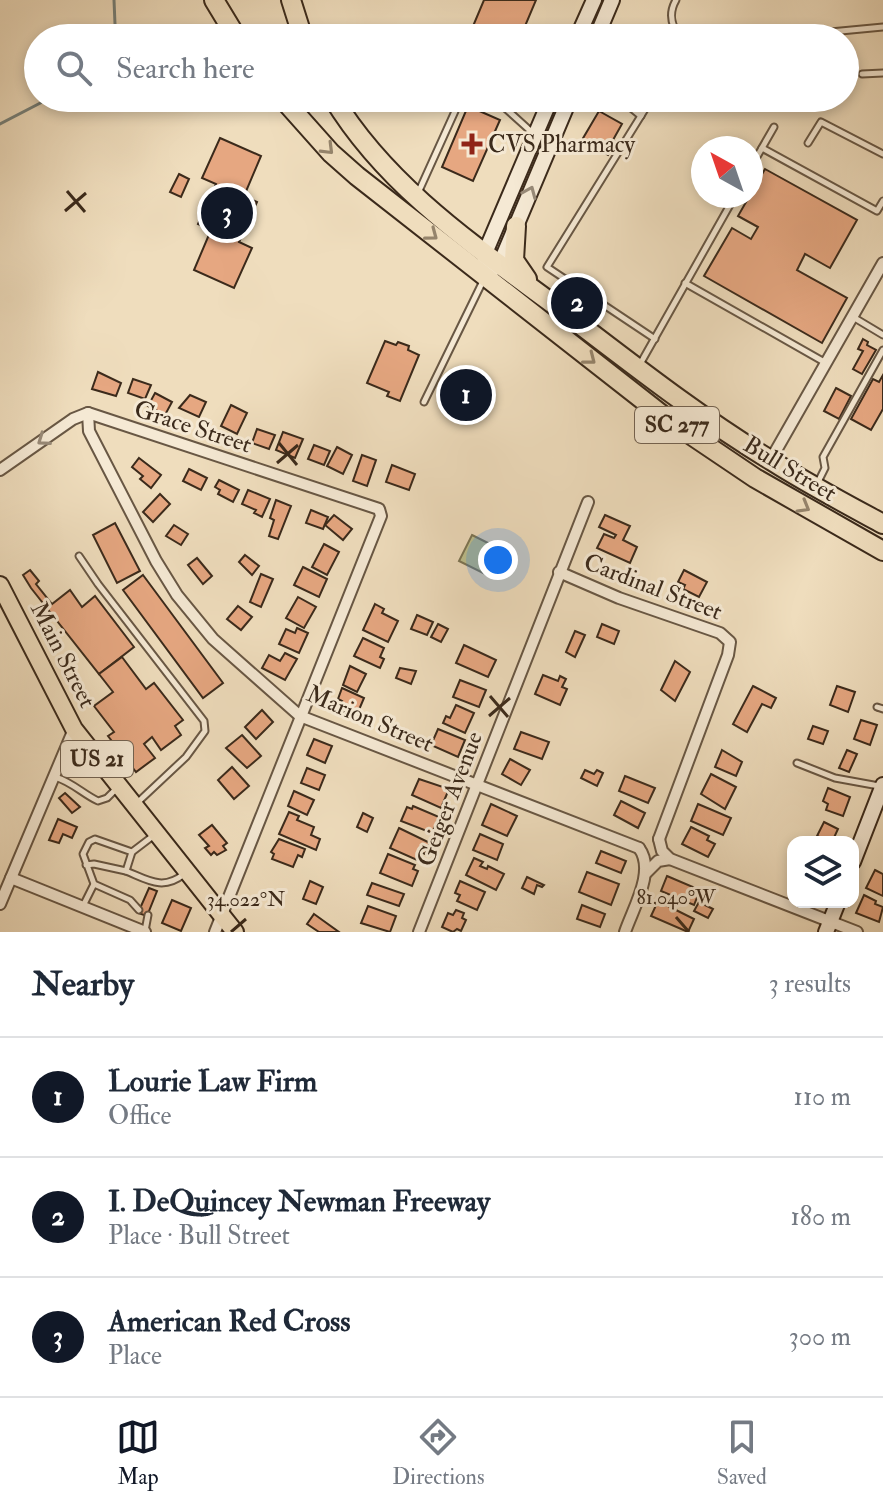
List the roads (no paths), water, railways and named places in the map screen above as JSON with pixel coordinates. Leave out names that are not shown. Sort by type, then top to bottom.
[{"type":"highway","points":[[214,0],[229,24]]},
{"type":"highway","points":[[291,0],[299,24]]},
{"type":"highway","name":"SC 277","points":[[294,112],[331,153],[379,194],[490,264]]},
{"type":"highway","name":"SC 277","points":[[343,112],[372,153],[416,198],[490,264]]},
{"type":"highway","points":[[516,226],[514,260],[542,296]]},
{"type":"highway","name":"Bull Street","points":[[490,264],[542,296],[770,461],[883,524]]},
{"type":"highway","name":"Bull Street","points":[[490,264],[666,418],[755,478],[883,551]]},
{"type":"main road","points":[[583,24],[594,0]]},
{"type":"main road","points":[[602,24],[612,0]]},
{"type":"main road","points":[[490,264],[545,112]]},
{"type":"main road","points":[[490,264],[516,226],[564,112]]},
{"type":"main road","name":"Main Street","points":[[0,585],[74,729],[235,932]]},
{"type":"main road","points":[[859,847],[883,786]]},
{"type":"street","points":[[770,461],[883,263]]},
{"type":"street","points":[[0,470],[73,419],[88,413]]},
{"type":"street","name":"Grace Street","points":[[88,413],[379,509],[381,516],[300,716]]},
{"type":"street","name":"Marion Street","points":[[88,413],[89,431],[156,561],[177,595],[213,639],[300,716],[639,848]]},
{"type":"street","name":"Geiger Avenue","points":[[419,932],[588,502]]},
{"type":"street","name":"Cardinal Street","points":[[559,572],[619,598],[720,633],[730,642],[728,655],[659,839]]},
{"type":"street","points":[[215,932],[300,716]]},
{"type":"street","points":[[0,904],[74,729]]},
{"type":"street","points":[[625,932],[646,873],[646,860],[639,848],[659,839],[662,851],[670,859],[829,926],[857,932]]},
{"type":"street","points":[[646,873],[658,861],[670,859]]},
{"type":"street","points":[[11,878],[145,932]]},
{"type":"lane","points":[[673,24],[671,16],[676,0]]},
{"type":"lane","points":[[859,29],[883,27]]},
{"type":"lane","points":[[862,74],[883,73]]},
{"type":"lane","points":[[416,198],[455,112]]},
{"type":"lane","points":[[509,112],[535,136]]},
{"type":"lane","points":[[636,112],[641,116]]},
{"type":"lane","points":[[643,112],[547,267],[655,339]]},
{"type":"lane","points":[[808,143],[821,122],[883,154]]},
{"type":"lane","points":[[763,146],[774,127]]},
{"type":"lane","points":[[763,149],[877,211],[883,202]]},
{"type":"lane","points":[[638,368],[728,208]]},
{"type":"lane","points":[[424,402],[490,264]]},
{"type":"lane","points":[[685,283],[826,363]]},
{"type":"lane","points":[[852,317],[883,335]]},
{"type":"lane","points":[[816,487],[825,468],[823,457],[883,350]]},
{"type":"lane","points":[[79,556],[204,721],[205,731],[186,757],[133,806]]},
{"type":"lane","points":[[797,763],[835,778],[883,786]]},
{"type":"lane","points":[[54,777],[71,782],[98,801],[107,798],[118,787]]},
{"type":"lane","points":[[126,871],[132,852],[156,834]]},
{"type":"lane","points":[[132,852],[95,839],[83,854],[94,884],[130,900],[139,910]]},
{"type":"lane","points":[[86,865],[126,871],[158,885],[175,881],[186,872]]},
{"type":"lane","points":[[83,907],[94,884]]},
{"type":"lane","points":[[145,932],[148,915]]},
{"type":"waterway","points":[[114,0],[115,24]]},
{"type":"waterway","points":[[0,124],[24,112]]},
{"type":"place","name":"CVS Pharmacy","points":[[472,144]]},
{"type":"place","name":"American Red Cross","points":[[227,213]]},
{"type":"place","name":"I. DeQuincey Newman Freeway","points":[[577,303]]},
{"type":"place","name":"Lourie Law Firm","points":[[466,395]]}]
